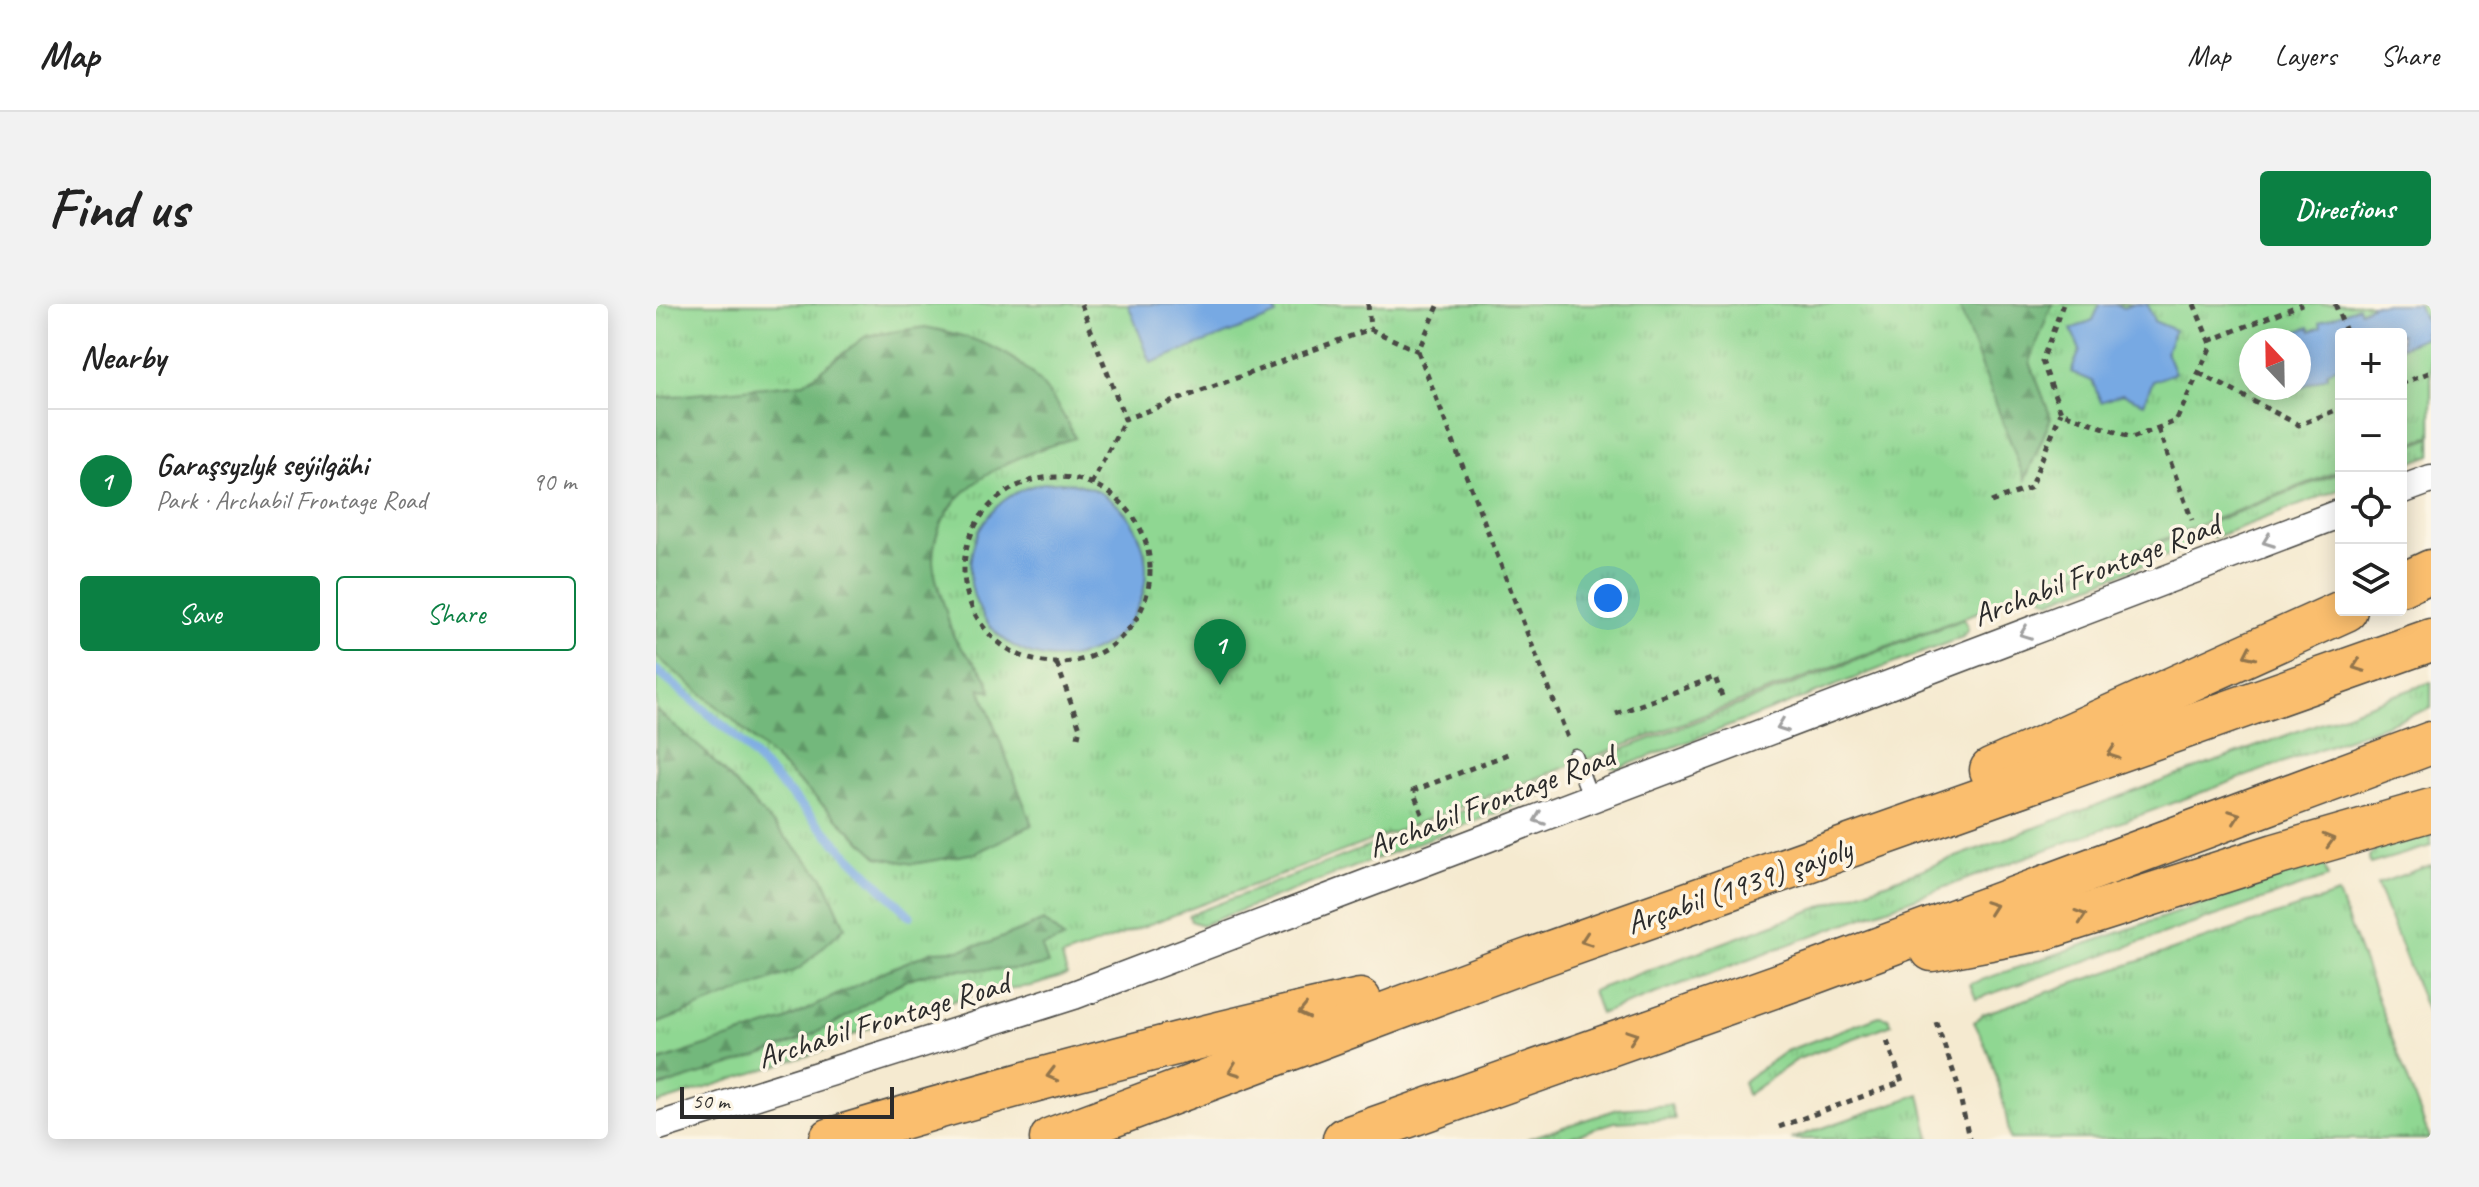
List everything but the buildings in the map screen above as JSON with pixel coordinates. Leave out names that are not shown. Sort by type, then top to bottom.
[{"type":"main road","points":[[2407,582],[2431,571]]},
{"type":"main road","points":[[1765,877],[2006,763],[2335,615]]},
{"type":"main road","name":"Arçabil (1939) şaýoly","points":[[1051,1139],[1517,964],[2431,640]]},
{"type":"main road","points":[[1344,1139],[1813,973],[2431,743]]},
{"type":"main road","points":[[1813,973],[2043,929],[2275,855],[2431,810]]},
{"type":"main road","points":[[831,1139],[982,1094],[1227,1030],[1517,964]]},
{"type":"main road","points":[[1394,1139],[1559,1062]]},
{"type":"street","points":[[2407,488],[2431,479]]},
{"type":"street","name":"Archabil Frontage Road","points":[[656,1127],[1074,995],[2335,515]]},
{"type":"lane","points":[[1575,756],[1591,799]]},
{"type":"path","points":[[1081,304],[1125,419]]},
{"type":"path","points":[[1368,304],[1370,329]]},
{"type":"path","points":[[1418,351],[1439,304]]},
{"type":"path","points":[[1991,502],[2030,488],[2061,412],[2042,361],[2063,304]]},
{"type":"path","points":[[2061,412],[2132,438],[2176,421],[2211,346],[2194,304]]},
{"type":"path","points":[[2209,341],[2302,304]]},
{"type":"path","points":[[2335,304],[2345,328]]},
{"type":"path","points":[[1091,484],[1125,419],[1370,329],[1418,351],[1575,756]]},
{"type":"path","points":[[2407,382],[2431,372]]},
{"type":"path","points":[[2199,373],[2299,425],[2335,410]]},
{"type":"path","points":[[2158,429],[2192,520]]},
{"type":"path","points":[[1057,477],[1091,484],[1112,495],[1127,508],[1138,524],[1150,560],[1150,580],[1138,617],[1112,646],[1086,658],[1057,664],[1037,662],[1019,655],[1002,646],[988,633],[968,599],[964,561],[976,524],[1002,495],[1019,485],[1057,477]]},
{"type":"path","points":[[1057,664],[1080,728],[1078,737]]},
{"type":"path","points":[[1616,714],[1715,677],[1723,699]]},
{"type":"path","points":[[1422,814],[1413,791],[1513,752]]},
{"type":"path","points":[[1936,1022],[1957,1082],[1969,1139]]},
{"type":"path","points":[[1779,1127],[1902,1082],[1887,1041]]},
{"type":"green space","points":[[656,304],[2431,304],[2431,436],[2407,445],[2407,328],[2335,328],[2335,472],[1965,617],[1062,957],[1067,975],[1032,986],[985,991],[860,1031],[825,1050],[656,1104]]},
{"type":"green space","points":[[1958,304],[2052,304],[2030,362],[2051,418],[2025,480]]},
{"type":"green space","points":[[925,327],[976,340],[1016,361],[1048,392],[1075,438],[1004,465],[963,494],[947,513],[937,534],[933,560],[936,581],[954,637],[989,683],[991,692],[980,688],[1032,825],[976,853],[913,864],[878,857],[731,718],[656,656],[656,398],[804,383],[866,336]]},
{"type":"green space","points":[[2431,438],[2431,455],[2410,463],[2407,447]]},
{"type":"green space","points":[[2335,474],[2335,491],[2213,538],[2207,524]]},
{"type":"green space","points":[[2184,533],[2190,547],[2050,601],[2042,596],[2039,588]]},
{"type":"green space","points":[[1964,619],[1968,629],[1963,637],[1619,768],[1611,767],[1605,756]]},
{"type":"green space","points":[[2431,682],[2431,708],[1600,1014],[1592,991]]},
{"type":"green space","points":[[656,710],[705,752],[823,877],[845,927],[799,969],[656,1024]]},
{"type":"green space","points":[[1548,778],[1551,786],[1546,794],[1202,925],[1191,921],[1189,915]]},
{"type":"green space","points":[[2431,834],[2431,846],[2370,864],[2369,856],[2376,849]]},
{"type":"green space","points":[[2323,862],[2328,877],[1976,999],[1970,984]]},
{"type":"green space","points":[[2431,865],[2431,1023],[2377,884]]},
{"type":"green space","points":[[2338,894],[2430,1139],[2010,1139],[1997,1079],[1974,1022],[1983,1014]]},
{"type":"green space","points":[[1044,921],[1064,939],[1042,947],[1048,964],[1015,969],[947,970],[915,977],[891,988],[836,1023],[783,1047],[656,1088],[656,1062],[786,1020],[933,951],[959,950],[988,943]]},
{"type":"green space","points":[[1879,1016],[1888,1018],[1892,1024],[1798,1059],[1747,1095],[1743,1082],[1786,1051]]},
{"type":"green space","points":[[1920,1094],[1930,1139],[1791,1139]]},
{"type":"green space","points":[[1671,1105],[1675,1119],[1614,1122],[1565,1139],[1527,1139],[1618,1109]]},
{"type":"water","points":[[1128,304],[1272,304],[1277,315],[1151,363]]},
{"type":"water","points":[[2100,304],[2123,308],[2147,304],[2154,321],[2175,330],[2166,351],[2175,373],[2153,381],[2144,403],[2122,394],[2101,402],[2092,381],[2071,372],[2080,350],[2071,329],[2093,320]]},
{"type":"water","points":[[2418,304],[2429,330],[2424,332],[2426,337],[2407,345],[2407,328],[2335,328],[2335,368],[2327,371],[2328,376],[2311,383],[2311,331],[2321,327],[2320,322],[2358,307],[2360,311],[2371,306]]},
{"type":"water","points":[[1058,482],[1092,488],[1121,507],[1140,536],[1146,570],[1140,604],[1121,633],[1092,652],[1058,658],[1024,652],[995,633],[976,604],[970,570],[976,536],[995,507],[1024,488]]},
{"type":"waterway","points":[[656,670],[733,734],[910,916]]},
{"type":"place","name":"Garaşsyzlyk seýilgähi","points":[[1220,685]]}]
